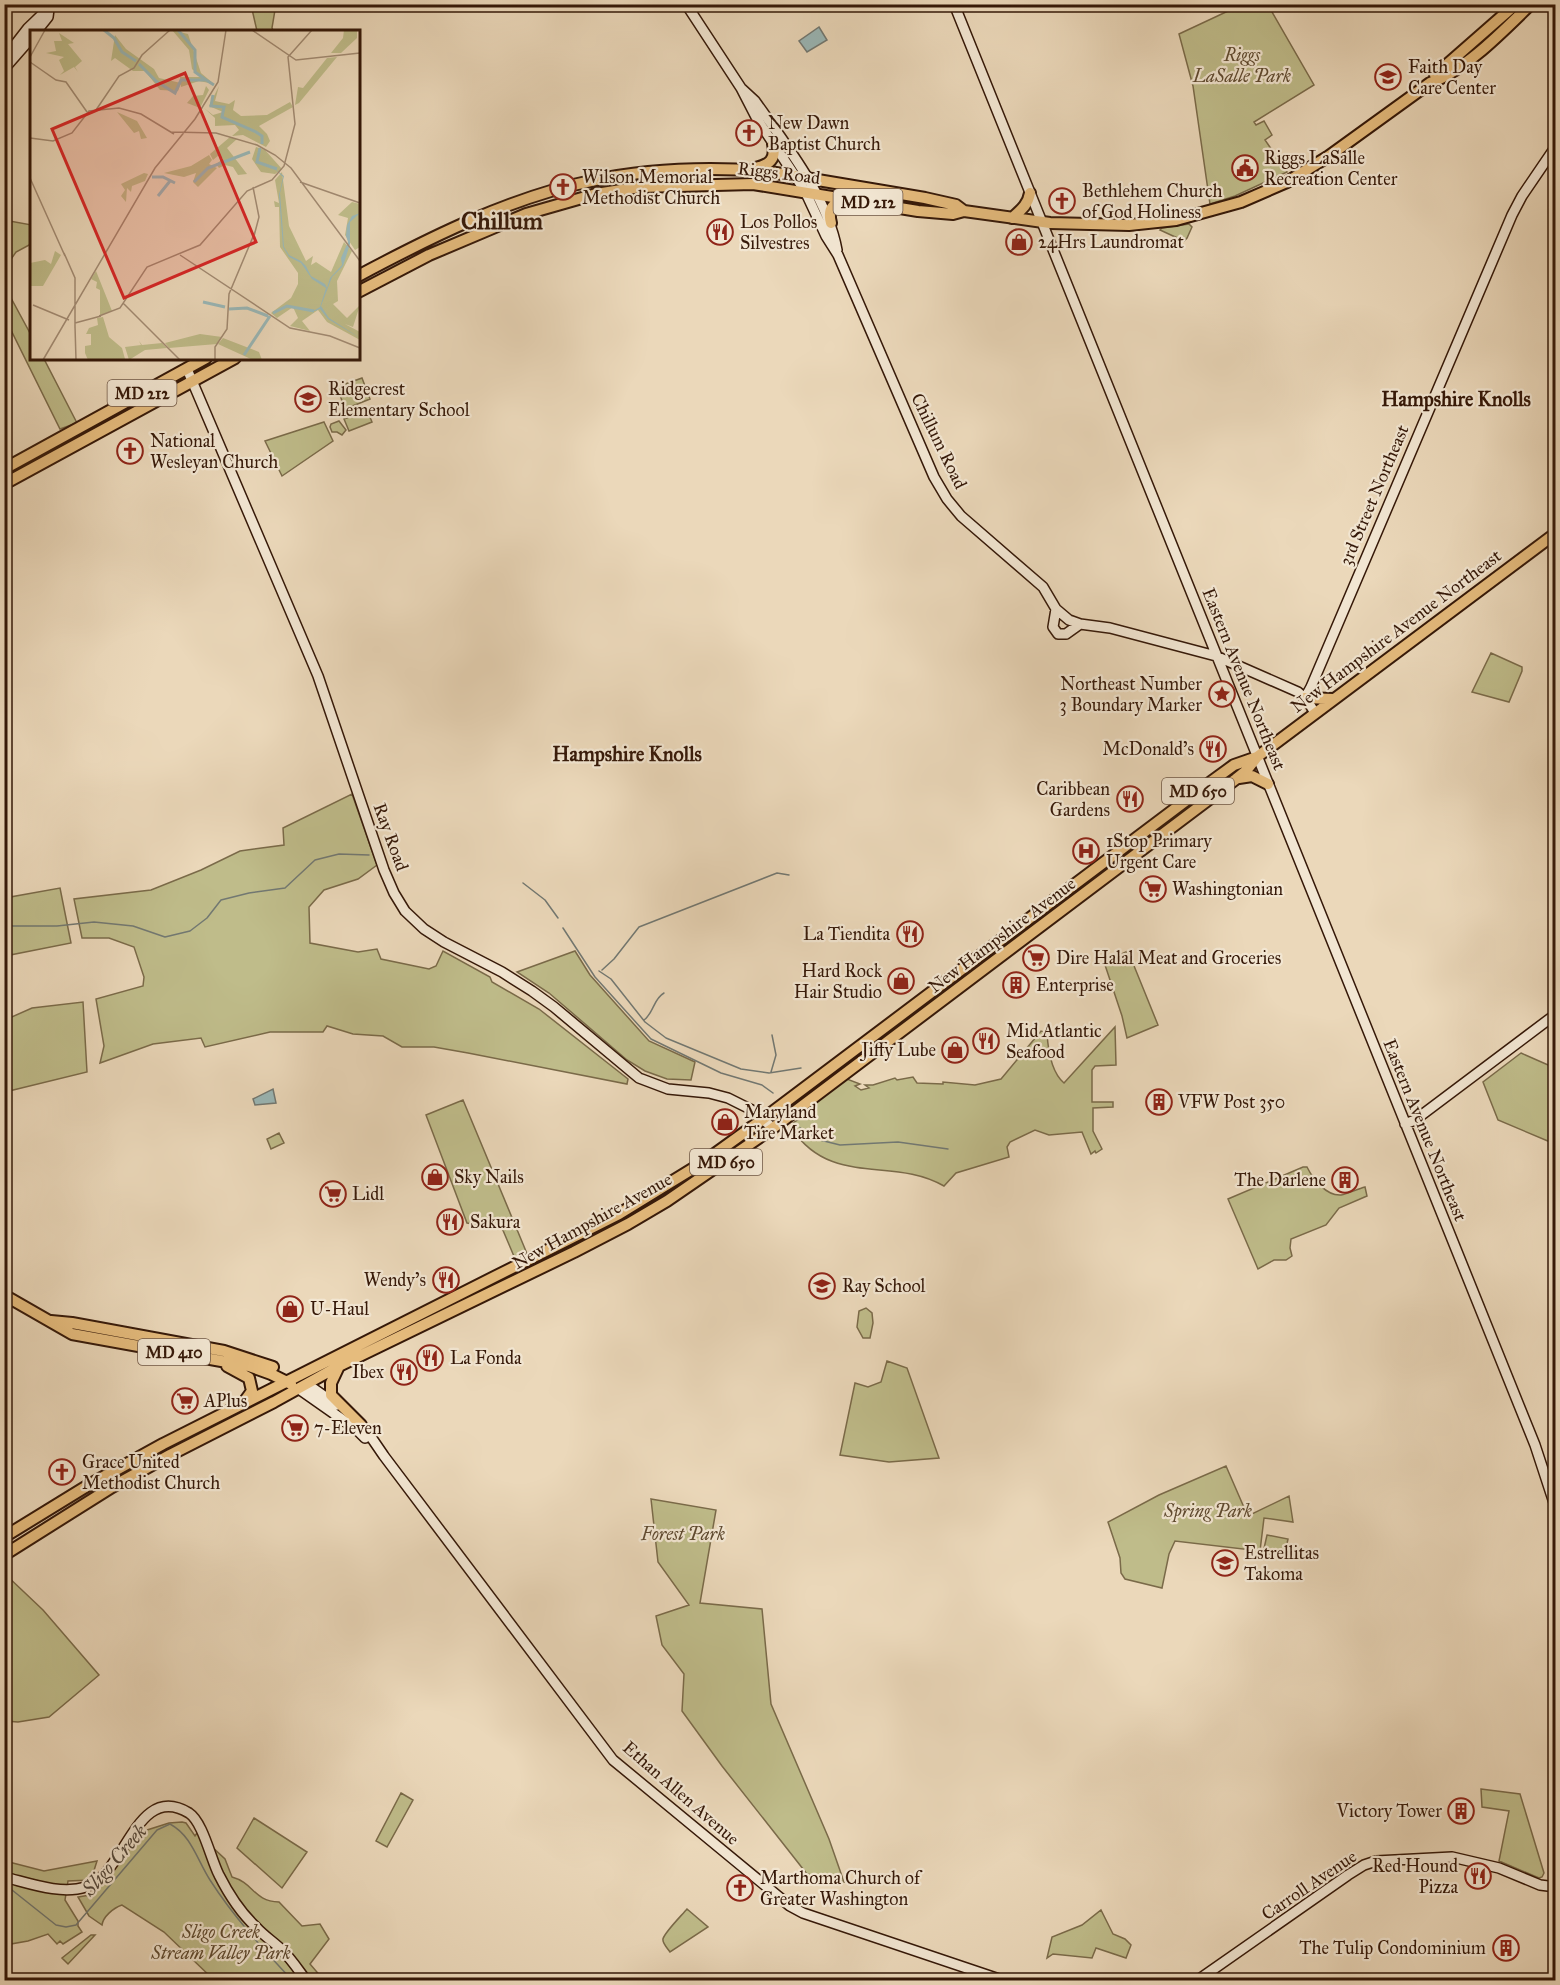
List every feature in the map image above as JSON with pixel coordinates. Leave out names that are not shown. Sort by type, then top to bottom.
[{"type":"main road","points":[[1430,83],[1435,75],[1516,4]]},
{"type":"main road","points":[[1430,83],[1439,80],[1470,59],[1531,4]]},
{"type":"main road","name":"Riggs Road","points":[[360,291],[468,237],[526,214],[596,194],[640,187],[737,183],[778,186],[930,212],[953,214],[964,211],[1081,225],[1144,224],[1201,215],[1272,189],[1317,164],[1430,83]]},
{"type":"main road","points":[[746,170],[769,164],[775,153],[773,144]]},
{"type":"main road","name":"Riggs Road","points":[[360,275],[463,224],[505,207],[571,186],[605,178],[650,172],[746,170],[794,175],[925,198],[956,205],[964,211]]},
{"type":"main road","points":[[1012,218],[1025,207],[1030,193]]},
{"type":"main road","points":[[831,223],[829,216],[831,208],[841,201],[853,200]]},
{"type":"main road","name":"MD 212","points":[[4,469],[203,360]]},
{"type":"main road","name":"MD 212","points":[[4,483],[231,360]]},
{"type":"main road","name":"New Hampshire Avenue Northeast","points":[[1257,757],[1556,532]]},
{"type":"main road","points":[[1305,698],[1333,699]]},
{"type":"main road","name":"New Hampshire Avenue","points":[[4,1537],[87,1486],[239,1406],[339,1366],[485,1297],[628,1224],[701,1179],[773,1128],[1236,779],[1244,766],[1257,757]]},
{"type":"main road","name":"New Hampshire Avenue","points":[[4,1555],[112,1487],[297,1383],[619,1214],[702,1163],[1195,793],[1234,765],[1244,766]]},
{"type":"main road","points":[[1236,779],[1252,776],[1268,784]]},
{"type":"main road","name":"MD 410","points":[[4,1295],[72,1334],[249,1366],[297,1383]]},
{"type":"main road","name":"MD 410","points":[[48,1321],[72,1323],[224,1351],[259,1361],[297,1383]]},
{"type":"main road","points":[[207,1358],[249,1378],[252,1390],[250,1396],[239,1406]]},
{"type":"main road","points":[[339,1366],[331,1383],[331,1395],[361,1425]]},
{"type":"street","name":"Chillum Road","points":[[686,4],[741,88],[746,102],[805,191],[826,236],[838,255],[934,477],[961,516],[1043,587],[1065,622],[1110,628],[1216,656],[1295,691],[1305,698]]},
{"type":"street","name":"Eastern Avenue Northeast","points":[[954,4],[1503,1366],[1556,1509]]},
{"type":"street","points":[[38,30],[48,17],[51,7]]},
{"type":"street","points":[[4,59],[28,28],[51,7]]},
{"type":"street","points":[[4,69],[30,39]]},
{"type":"street","name":"Chillum Road","points":[[741,88],[755,101],[817,193],[831,223],[838,255]]},
{"type":"street","name":"3rd Street Northeast","points":[[1305,698],[1316,677],[1512,215],[1556,146]]},
{"type":"street","name":"Ray Road","points":[[187,369],[318,676],[384,870],[394,893],[405,910],[433,935],[502,972],[554,1007],[639,1078],[668,1089],[728,1098],[740,1103],[773,1128]]},
{"type":"street","points":[[1305,698],[1315,713]]},
{"type":"street","points":[[1405,1124],[1415,1120],[1556,1014]]},
{"type":"street","name":"Ethan Allen Avenue","points":[[297,1383],[361,1425],[613,1760],[790,1906],[803,1913],[1002,1980]]},
{"type":"street","name":"Ethan Allen Avenue","points":[[297,1383],[356,1429],[384,1456]]},
{"type":"street","points":[[4,1877],[69,1890],[84,1888],[95,1883],[106,1872],[145,1816],[162,1807],[177,1808],[192,1815],[199,1826],[219,1876],[241,1910],[255,1927],[284,1952],[306,1980]]},
{"type":"street","name":"Carroll Avenue","points":[[1198,1980],[1364,1864],[1376,1861],[1452,1857],[1499,1868],[1540,1886],[1556,1887]]},
{"type":"green space","points":[[251,4],[288,5],[275,10],[273,30],[257,30]]},
{"type":"green space","name":"Riggs LaSalle Park","points":[[1243,4],[1268,5],[1314,85],[1254,122],[1256,125],[1264,121],[1272,135],[1265,140],[1287,172],[1235,196],[1210,204],[1193,86],[1179,34]]},
{"type":"green space","points":[[4,220],[30,225],[30,245],[16,252],[5,268]]},
{"type":"green space","points":[[1189,224],[1192,227],[1184,241],[1160,230],[1162,228]]},
{"type":"green space","points":[[4,285],[30,333],[30,360],[45,360],[77,423],[60,429],[5,318]]},
{"type":"green space","points":[[362,378],[370,399],[345,409],[337,387]]},
{"type":"green space","points":[[368,412],[372,422],[349,431],[344,419]]},
{"type":"green space","points":[[339,421],[346,430],[342,435],[332,432],[330,427],[331,424]]},
{"type":"green space","points":[[324,422],[333,441],[282,476],[265,441]]},
{"type":"green space","points":[[1491,653],[1522,667],[1509,702],[1472,692]]},
{"type":"green space","points":[[352,794],[377,865],[358,879],[324,890],[309,907],[310,943],[358,952],[377,949],[381,959],[429,969],[436,966],[443,951],[490,977],[492,982],[539,1009],[628,1079],[627,1084],[434,1047],[402,1047],[383,1036],[353,1034],[327,1026],[323,1032],[270,1032],[205,1047],[201,1038],[153,1044],[100,1063],[104,1046],[96,999],[143,986],[144,977],[134,947],[109,938],[82,938],[74,899],[151,890],[240,851],[284,845],[283,828]]},
{"type":"green space","points":[[60,888],[71,943],[5,956],[5,898]]},
{"type":"green space","points":[[575,951],[590,975],[649,1041],[695,1062],[691,1080],[667,1079],[645,1071],[627,1060],[549,993],[517,972]]},
{"type":"green space","points":[[1128,951],[1158,1025],[1127,1038],[1104,962]]},
{"type":"green space","points":[[83,1002],[87,1072],[5,1092],[5,1020],[32,1008]]},
{"type":"green space","points":[[1115,1027],[1116,1065],[1095,1066],[1092,1070],[1092,1102],[1113,1102],[1113,1107],[1093,1108],[1093,1131],[1102,1149],[1096,1153],[1095,1151],[1091,1154],[1082,1132],[1049,1135],[1035,1130],[1010,1142],[1007,1147],[1009,1157],[956,1173],[944,1186],[924,1177],[844,1165],[825,1159],[808,1147],[792,1129],[793,1123],[808,1113],[806,1110],[847,1079],[860,1084],[855,1086],[861,1090],[869,1088],[865,1085],[873,1085],[895,1078],[897,1080],[913,1077],[917,1083],[943,1084],[943,1082],[975,1085],[1001,1079],[1041,1031],[1047,1033],[1053,1067],[1064,1083]]},
{"type":"green space","points":[[1521,1053],[1555,1068],[1555,1144],[1498,1120],[1483,1082]]},
{"type":"green space","points":[[463,1100],[528,1256],[516,1261],[502,1228],[467,1223],[426,1115]]},
{"type":"green space","points":[[279,1133],[284,1143],[271,1149],[267,1139]]},
{"type":"green space","points":[[1307,1167],[1316,1181],[1330,1193],[1341,1195],[1365,1187],[1367,1196],[1339,1208],[1326,1225],[1291,1239],[1292,1256],[1286,1260],[1274,1260],[1258,1269],[1228,1199]]},
{"type":"green space","points":[[866,1308],[872,1313],[870,1338],[863,1338],[857,1327],[859,1311]]},
{"type":"green space","points":[[887,1361],[907,1368],[939,1458],[889,1462],[840,1455],[855,1383],[868,1387],[881,1382]]},
{"type":"green space","name":"Spring Park","points":[[1226,1466],[1246,1512],[1250,1515],[1289,1496],[1293,1522],[1264,1518],[1260,1551],[1175,1541],[1169,1554],[1162,1588],[1125,1579],[1121,1573],[1120,1558],[1108,1522],[1159,1495]]},
{"type":"green space","name":"Forest Park","points":[[651,1499],[716,1510],[700,1603],[762,1609],[771,1704],[829,1839],[844,1882],[807,1874],[682,1711],[684,1674],[662,1645],[656,1616],[689,1605],[658,1562]]},
{"type":"green space","points":[[1267,1535],[1288,1539],[1284,1557],[1263,1553]]},
{"type":"green space","points":[[5,1574],[43,1610],[99,1675],[49,1717],[18,1722],[5,1721]]},
{"type":"green space","points":[[1481,1789],[1520,1794],[1544,1873],[1542,1877],[1539,1878],[1499,1861],[1509,1811],[1482,1807]]},
{"type":"green space","points":[[401,1793],[413,1800],[387,1847],[376,1841]]},
{"type":"green space","points":[[254,1818],[307,1852],[282,1888],[237,1848]]},
{"type":"green space","name":"Sligo Creek Stream Valley Park","points":[[169,1823],[186,1823],[195,1836],[197,1833],[225,1859],[232,1877],[245,1883],[264,1899],[279,1902],[302,1926],[320,1924],[329,1939],[310,1964],[322,1978],[328,1976],[338,1980],[214,1980],[164,1932],[122,1905],[109,1913],[102,1925],[89,1916],[78,1897],[90,1895],[144,1831]]},
{"type":"green space","points":[[5,1861],[44,1871],[97,1861],[91,1880],[68,1881],[65,1900],[82,1932],[63,1944],[60,1941],[57,1944],[48,1934],[28,1941],[5,1945]]},
{"type":"green space","points":[[687,1909],[708,1927],[670,1952],[664,1944],[664,1936]]},
{"type":"green space","points":[[1101,1910],[1113,1934],[1125,1939],[1131,1945],[1126,1958],[1096,1948],[1092,1958],[1053,1954],[1047,1958],[1052,1937],[1082,1925]]},
{"type":"green space","points":[[91,1935],[95,1935],[68,1964],[62,1958]]},
{"type":"water","points":[[819,27],[827,40],[807,52],[799,41]]},
{"type":"water","points":[[273,1089],[276,1103],[255,1105],[253,1099]]},
{"type":"waterway","points":[[4,924],[57,926],[94,922],[133,926],[165,937],[190,931],[207,918],[221,900],[285,888],[315,860],[339,854],[369,855]]},
{"type":"waterway","points":[[602,970],[614,959],[639,927],[777,873],[789,875]]},
{"type":"waterway","points":[[523,883],[545,900],[558,918]]},
{"type":"waterway","points":[[563,928],[595,977],[651,1039],[721,1073],[762,1085],[773,1093]]},
{"type":"waterway","points":[[599,971],[611,979],[645,1022],[666,1038],[741,1069],[769,1073],[801,1068]]},
{"type":"waterway","points":[[644,1020],[664,993]]},
{"type":"waterway","points":[[771,1072],[776,1055],[772,1035]]},
{"type":"waterway","points":[[800,1128],[820,1140],[840,1145],[898,1142],[948,1149]]},
{"type":"waterway","name":"Sligo Creek","points":[[4,1888],[12,1890],[56,1925],[66,1927],[76,1925],[157,1830],[170,1824],[184,1835],[210,1880],[238,1919],[292,1980]]},
{"type":"place","name":"Faith Day Care Center","points":[[1388,77]]},
{"type":"place","name":"New Dawn Baptist Church","points":[[749,133]]},
{"type":"place","name":"Riggs LaSalle Recreation Center","points":[[1245,168]]},
{"type":"place","name":"Wilson Memorial Methodist Church","points":[[563,187]]},
{"type":"place","name":"Bethlehem Church of God Holiness","points":[[1062,201]]},
{"type":"place","name":"Los Pollos Silvestres","points":[[720,232]]},
{"type":"place","name":"24Hrs Laundromat","points":[[1019,242]]},
{"type":"place","name":"Ridgecrest Elementary School","points":[[308,399]]},
{"type":"place","name":"National Wesleyan Church","points":[[130,451]]},
{"type":"place","name":"Northeast Number 3 Boundary Marker","points":[[1222,694]]},
{"type":"place","name":"McDonald's","points":[[1213,749]]},
{"type":"place","name":"Caribbean Gardens","points":[[1130,799]]},
{"type":"place","name":"1Stop Primary Urgent Care","points":[[1086,851]]},
{"type":"place","name":"Washingtonian","points":[[1153,889]]},
{"type":"place","name":"La Tiendita","points":[[910,934]]},
{"type":"place","name":"Dire Halal Meat and Groceries","points":[[1036,958]]},
{"type":"place","name":"Hard Rock Hair Studio","points":[[901,981]]},
{"type":"place","name":"Enterprise","points":[[1016,985]]},
{"type":"place","name":"Mid Atlantic Seafood","points":[[986,1041]]},
{"type":"place","name":"Jiffy Lube","points":[[955,1050]]},
{"type":"place","name":"VFW Post 350","points":[[1159,1102]]},
{"type":"place","name":"Maryland Tire Market","points":[[725,1122]]},
{"type":"place","name":"Sky Nails","points":[[435,1177]]},
{"type":"place","name":"The Darlene","points":[[1345,1180]]},
{"type":"place","name":"Lidl","points":[[333,1194]]},
{"type":"place","name":"Sakura","points":[[450,1222]]},
{"type":"place","name":"Wendy's","points":[[446,1280]]},
{"type":"place","name":"Ray School","points":[[822,1286]]},
{"type":"place","name":"U-Haul","points":[[290,1309]]},
{"type":"place","name":"La Fonda","points":[[430,1358]]},
{"type":"place","name":"Ibex","points":[[404,1372]]},
{"type":"place","name":"APlus","points":[[185,1401]]},
{"type":"place","name":"7-Eleven","points":[[295,1428]]},
{"type":"place","name":"Grace United Methodist Church","points":[[62,1472]]},
{"type":"place","name":"Estrellitas Takoma","points":[[1225,1563]]},
{"type":"place","name":"Victory Tower","points":[[1461,1811]]},
{"type":"place","name":"Red Hound Pizza","points":[[1478,1876]]},
{"type":"place","name":"Marthoma Church of Greater Washington","points":[[740,1888]]},
{"type":"place","name":"The Tulip Condominium","points":[[1506,1948]]},
{"type":"district","name":"Chillum","points":[[502,221]]},
{"type":"district","name":"Hampshire Knolls","points":[[1456,399]]},
{"type":"district","name":"Hampshire Knolls","points":[[627,754]]}]
